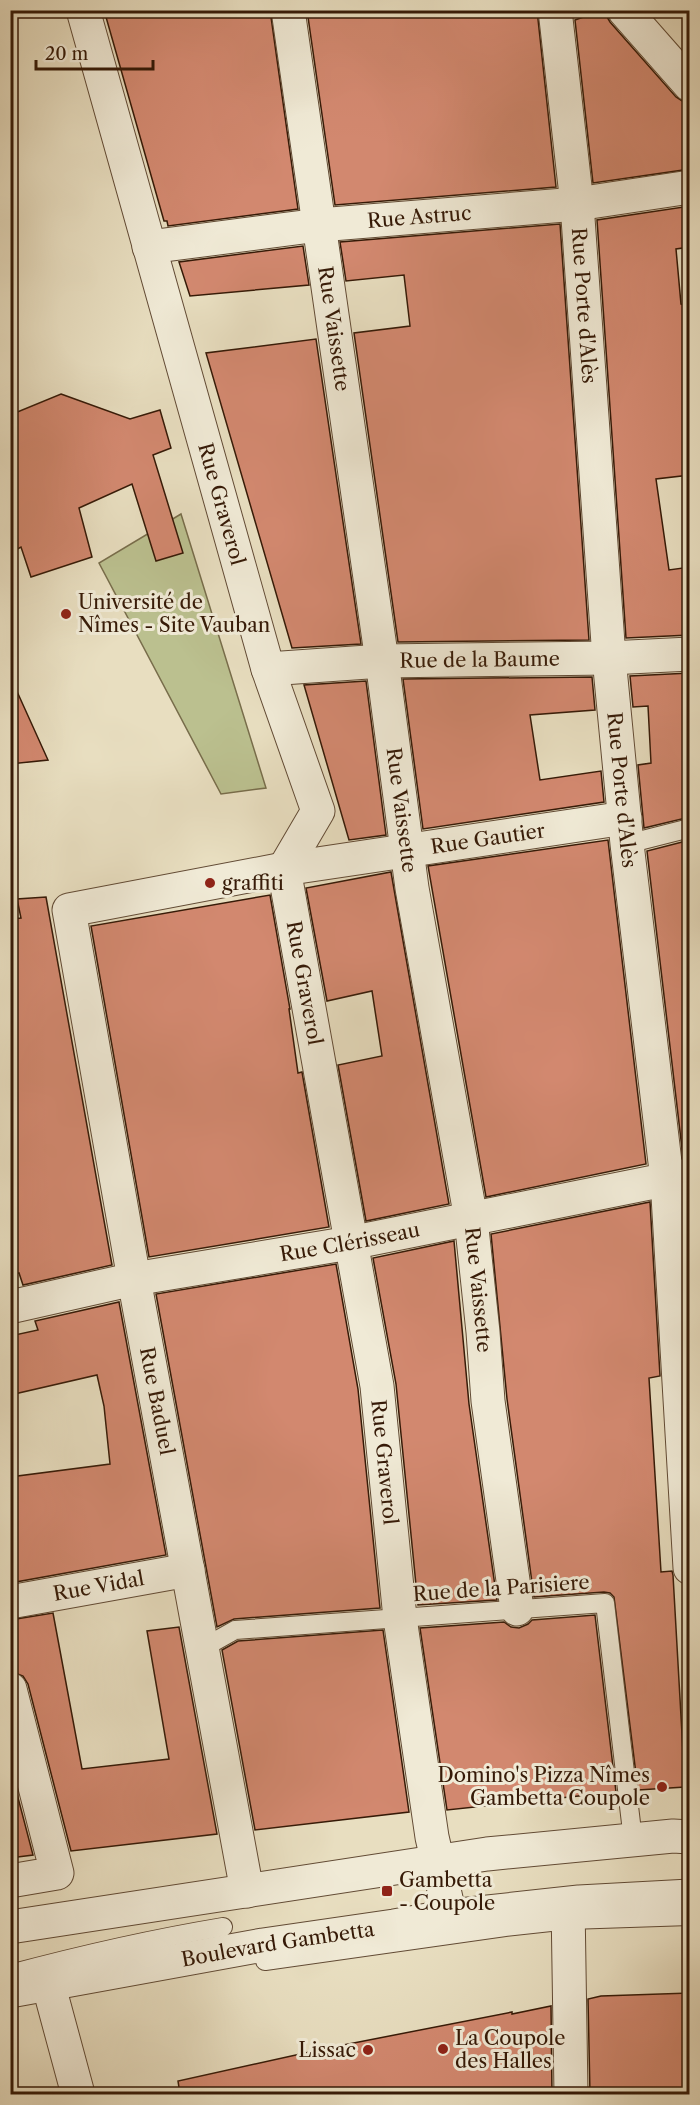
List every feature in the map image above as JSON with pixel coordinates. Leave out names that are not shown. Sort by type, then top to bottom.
[{"type":"street","name":"Rue Graverol","points":[[83,10],[268,669],[318,811],[284,869],[377,1386],[400,1618],[432,1837],[450,1916]]},
{"type":"street","name":"Rue Vaissette","points":[[288,10],[382,662],[412,888],[471,1219],[488,1401],[517,1609]]},
{"type":"street","name":"Rue Porte d'Alès","points":[[555,10],[577,204],[609,658],[626,831],[678,1177],[690,1568]]},
{"type":"street","points":[[624,10],[690,85]]},
{"type":"street","name":"Rue Astruc","points":[[149,246],[319,225],[577,204],[690,187]]},
{"type":"street","name":"Rue de la Baume","points":[[268,669],[382,662],[609,658],[690,654]]},
{"type":"street","name":"Rue Gautier","points":[[69,910],[284,869],[407,851],[626,831]]},
{"type":"street","name":"Rue Baduel","points":[[69,910],[134,1279],[247,1891]]},
{"type":"street","name":"Rue Clérisseau","points":[[10,1307],[134,1279],[351,1243],[678,1177]]},
{"type":"street","name":"Rue Vidal","points":[[10,1602],[188,1570]]},
{"type":"street","points":[[10,1689],[57,1873],[10,1881]]},
{"type":"street","points":[[10,1927],[546,1847],[690,1837]]},
{"type":"street","name":"Boulevard Gambetta","points":[[10,1991],[51,1991],[263,1945],[450,1916],[568,1912],[690,1896]]},
{"type":"street","points":[[568,1912],[572,2094]]},
{"type":"street","points":[[51,1991],[78,2094]]},
{"type":"lane","name":"Rue Gautier","points":[[626,831],[690,828]]},
{"type":"lane","name":"Rue de la Parisiere","points":[[203,1648],[235,1630],[605,1603],[633,1840]]},
{"type":"lane","points":[[10,2007],[51,1991],[515,1926],[568,1912],[690,1916]]},
{"type":"lane","points":[[10,1974],[101,1950],[223,1927]]},
{"type":"green space","points":[[181,514],[266,788],[221,794],[99,563]]},
{"type":"building","points":[[104,10],[270,10],[298,209],[168,226],[167,221],[164,221]]},
{"type":"building","points":[[307,10],[537,10],[556,187],[335,205]]},
{"type":"building","points":[[603,10],[610,22],[676,97],[690,106],[690,169],[593,183],[575,20]]},
{"type":"building","points":[[690,206],[690,247],[676,249],[681,304],[690,305],[690,475],[656,479],[669,570],[690,567],[690,635],[626,638],[597,220]]},
{"type":"building","points":[[560,224],[589,640],[398,642],[354,333],[410,326],[404,275],[346,281],[340,242]]},
{"type":"building","points":[[303,246],[309,285],[190,296],[179,262]]},
{"type":"building","points":[[316,339],[361,644],[292,648],[206,353]]},
{"type":"building","points":[[61,394],[130,419],[160,410],[171,448],[153,455],[183,553],[156,561],[132,484],[79,508],[92,557],[31,577],[21,547],[10,553],[10,415]]},
{"type":"building","points":[[690,673],[690,817],[644,828],[638,765],[651,763],[648,706],[633,707],[630,676]]},
{"type":"building","points":[[10,676],[48,760],[10,764]]},
{"type":"building","points":[[592,677],[595,710],[530,715],[540,780],[601,771],[604,802],[423,829],[403,679]]},
{"type":"building","points":[[366,681],[386,835],[349,840],[304,685]]},
{"type":"building","points":[[608,840],[646,1164],[486,1197],[428,866]]},
{"type":"building","points":[[690,840],[690,1157],[683,1157],[647,851]]},
{"type":"building","points":[[391,872],[449,1204],[366,1221],[338,1065],[382,1056],[372,991],[327,1001],[306,888]]},
{"type":"building","points":[[270,895],[290,1009],[298,1073],[302,1072],[329,1227],[149,1257],[91,926]]},
{"type":"building","points":[[46,897],[112,1265],[23,1285],[19,1273],[10,1275],[10,919],[21,918],[17,899]]},
{"type":"building","points":[[650,1202],[660,1376],[649,1378],[661,1572],[672,1571],[673,1575],[685,1787],[638,1790],[614,1597],[604,1592],[534,1597],[507,1399],[491,1234]]},
{"type":"building","points":[[454,1241],[469,1404],[497,1600],[418,1605],[396,1384],[373,1258]]},
{"type":"building","points":[[336,1264],[358,1389],[380,1608],[234,1619],[217,1627],[156,1294]]},
{"type":"building","points":[[119,1302],[166,1555],[10,1583],[10,1477],[110,1464],[104,1406],[97,1375],[10,1395],[10,1336],[38,1330],[35,1321]]},
{"type":"building","points":[[53,1613],[82,1769],[169,1759],[147,1631],[179,1627],[217,1834],[71,1851],[28,1684],[23,1676],[10,1671],[10,1620]]},
{"type":"building","points":[[595,1615],[616,1792],[447,1810],[420,1628],[504,1622],[511,1627],[519,1628],[532,1620]]},
{"type":"building","points":[[383,1630],[409,1812],[255,1830],[222,1650],[238,1641]]},
{"type":"building","points":[[10,1767],[33,1855],[10,1858]]},
{"type":"building","points":[[690,1993],[690,2094],[590,2094],[588,1999],[601,1996]]},
{"type":"building","name":"La Coupole des Halles","points":[[551,2006],[552,2094],[180,2094],[178,2081],[323,2049]]},
{"type":"place","name":"Université de Nîmes - Site Vauban","points":[[66,614]]},
{"type":"place","name":"graffiti","points":[[210,883]]},
{"type":"place","name":"Domino's Pizza Nîmes Gambetta Coupole","points":[[662,1787]]},
{"type":"place","name":"Gambetta - Coupole","points":[[387,1891]]},
{"type":"place","name":"La Coupole des Halles","points":[[443,2049]]},
{"type":"place","name":"Lissac","points":[[368,2050]]}]
